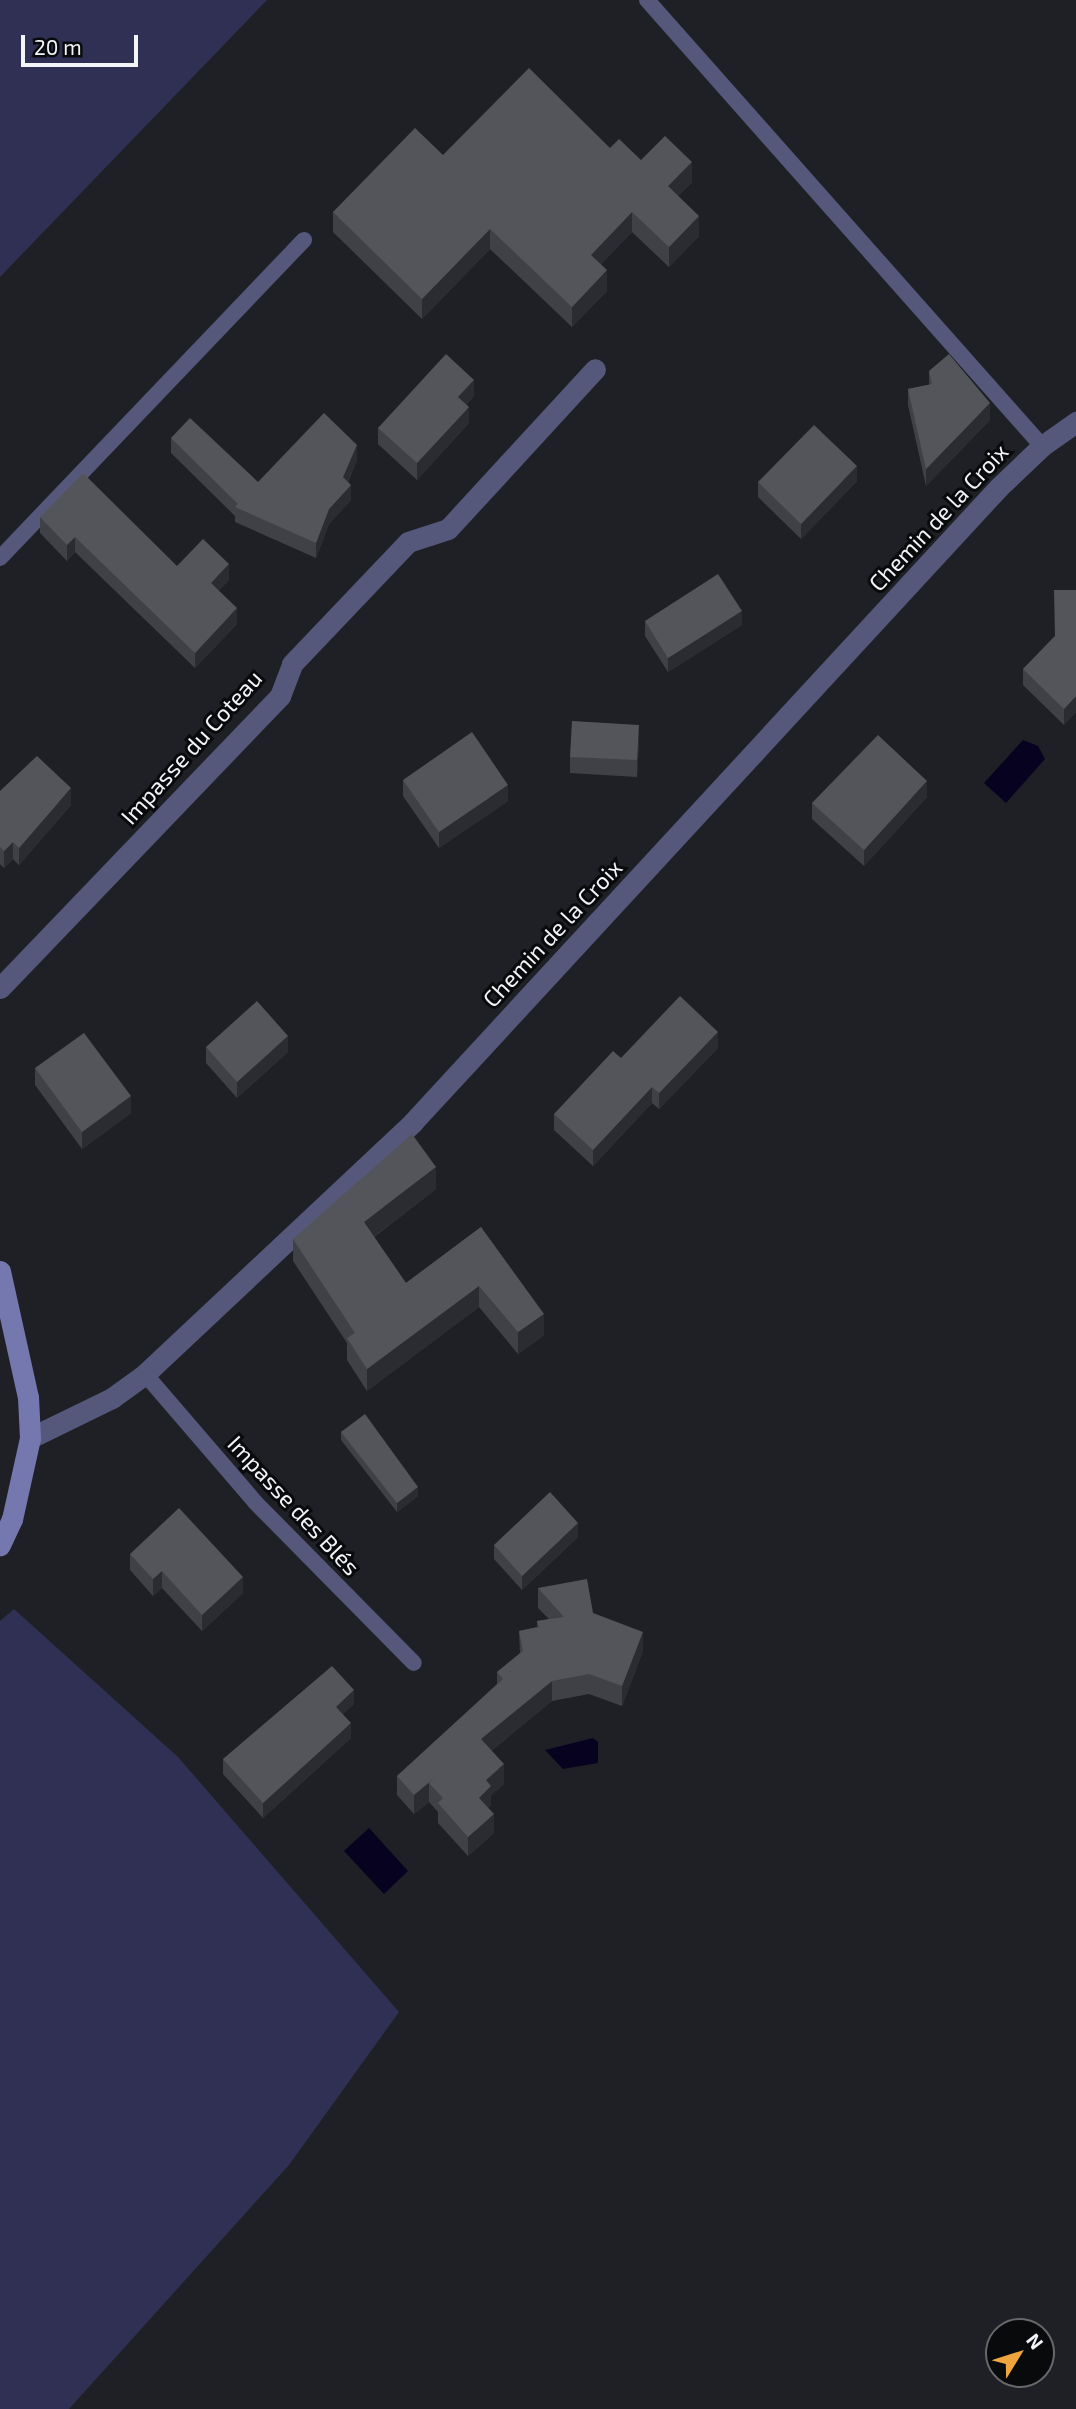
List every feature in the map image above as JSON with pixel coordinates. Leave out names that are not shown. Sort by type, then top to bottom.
[{"type":"main road","points":[[0,1271],[28,1397],[30,1438],[12,1519],[0,1545]]},
{"type":"street","name":"Impasse du Coteau","points":[[0,988],[280,696],[292,664],[408,542],[448,529],[595,369]]},
{"type":"street","name":"Chemin de la Croix","points":[[30,1438],[112,1398],[145,1374],[413,1122],[1042,446],[1076,422]]},
{"type":"lane","points":[[647,0],[1042,446]]},
{"type":"lane","points":[[0,558],[304,240]]},
{"type":"lane","name":"Impasse des Blés","points":[[145,1374],[255,1502],[414,1663]]},
{"type":"shaded area","points":[[0,0],[267,0],[0,277]]},
{"type":"shaded area","points":[[1023,740],[1038,746],[1045,759],[1006,803],[984,783]]},
{"type":"shaded area","points":[[14,1609],[178,1757],[399,2012],[289,2165],[69,2409],[0,2409],[0,1621]]},
{"type":"shaded area","points":[[593,1738],[598,1742],[598,1763],[563,1769],[545,1750]]},
{"type":"shaded area","points":[[369,1828],[408,1871],[384,1894],[344,1851]]},
{"type":"building","points":[[529,68],[610,148],[619,139],[641,160],[665,136],[692,162],[668,186],[699,216],[669,247],[632,212],[591,255],[607,270],[572,307],[490,229],[422,299],[333,212],[415,128],[443,155]]},
{"type":"building","points":[[446,354],[474,380],[458,397],[469,407],[417,463],[378,428]]},
{"type":"building","points":[[949,354],[990,403],[926,469],[908,389],[932,384],[929,371]]},
{"type":"building","points":[[324,413],[357,445],[343,477],[351,485],[329,509],[316,543],[235,507],[238,504],[171,438],[190,418],[258,482]]},
{"type":"building","points":[[814,425],[857,466],[801,524],[758,482]]},
{"type":"building","points":[[83,473],[177,566],[203,539],[229,564],[211,583],[237,608],[195,653],[75,537],[67,545],[40,517]]},
{"type":"building","points":[[718,574],[742,611],[668,658],[645,621]]},
{"type":"building","points":[[1054,590],[1076,590],[1076,696],[1064,709],[1023,669],[1055,636]]},
{"type":"building","points":[[572,721],[639,725],[637,760],[570,757]]},
{"type":"building","points":[[472,732],[508,785],[439,832],[403,780]]},
{"type":"building","points":[[878,735],[927,781],[864,850],[812,803]]},
{"type":"building","points":[[37,756],[71,788],[19,848],[13,842],[4,851],[0,847],[0,791]]},
{"type":"building","points":[[680,996],[718,1032],[659,1093],[652,1087],[593,1150],[554,1114],[613,1051],[621,1058]]},
{"type":"building","points":[[257,1001],[288,1036],[237,1082],[206,1047]]},
{"type":"building","points":[[84,1033],[131,1096],[82,1132],[35,1068]]},
{"type":"building","points":[[412,1134],[436,1167],[364,1222],[406,1283],[481,1227],[544,1314],[518,1332],[479,1286],[367,1369],[347,1338],[355,1333],[293,1239]]},
{"type":"building","points":[[365,1414],[418,1487],[397,1503],[341,1432]]},
{"type":"building","points":[[550,1492],[578,1523],[522,1576],[494,1545]]},
{"type":"building","points":[[179,1508],[243,1577],[202,1615],[162,1571],[153,1579],[130,1554]]},
{"type":"building","points":[[587,1579],[593,1613],[643,1632],[622,1686],[589,1674],[552,1681],[481,1739],[504,1764],[486,1780],[491,1786],[479,1798],[494,1814],[468,1837],[438,1803],[443,1798],[429,1783],[435,1777],[414,1795],[397,1776],[503,1679],[497,1672],[523,1651],[519,1631],[539,1627],[537,1621],[564,1617],[538,1588]]},
{"type":"building","points":[[332,1666],[354,1690],[336,1707],[351,1723],[263,1803],[223,1759]]}]
